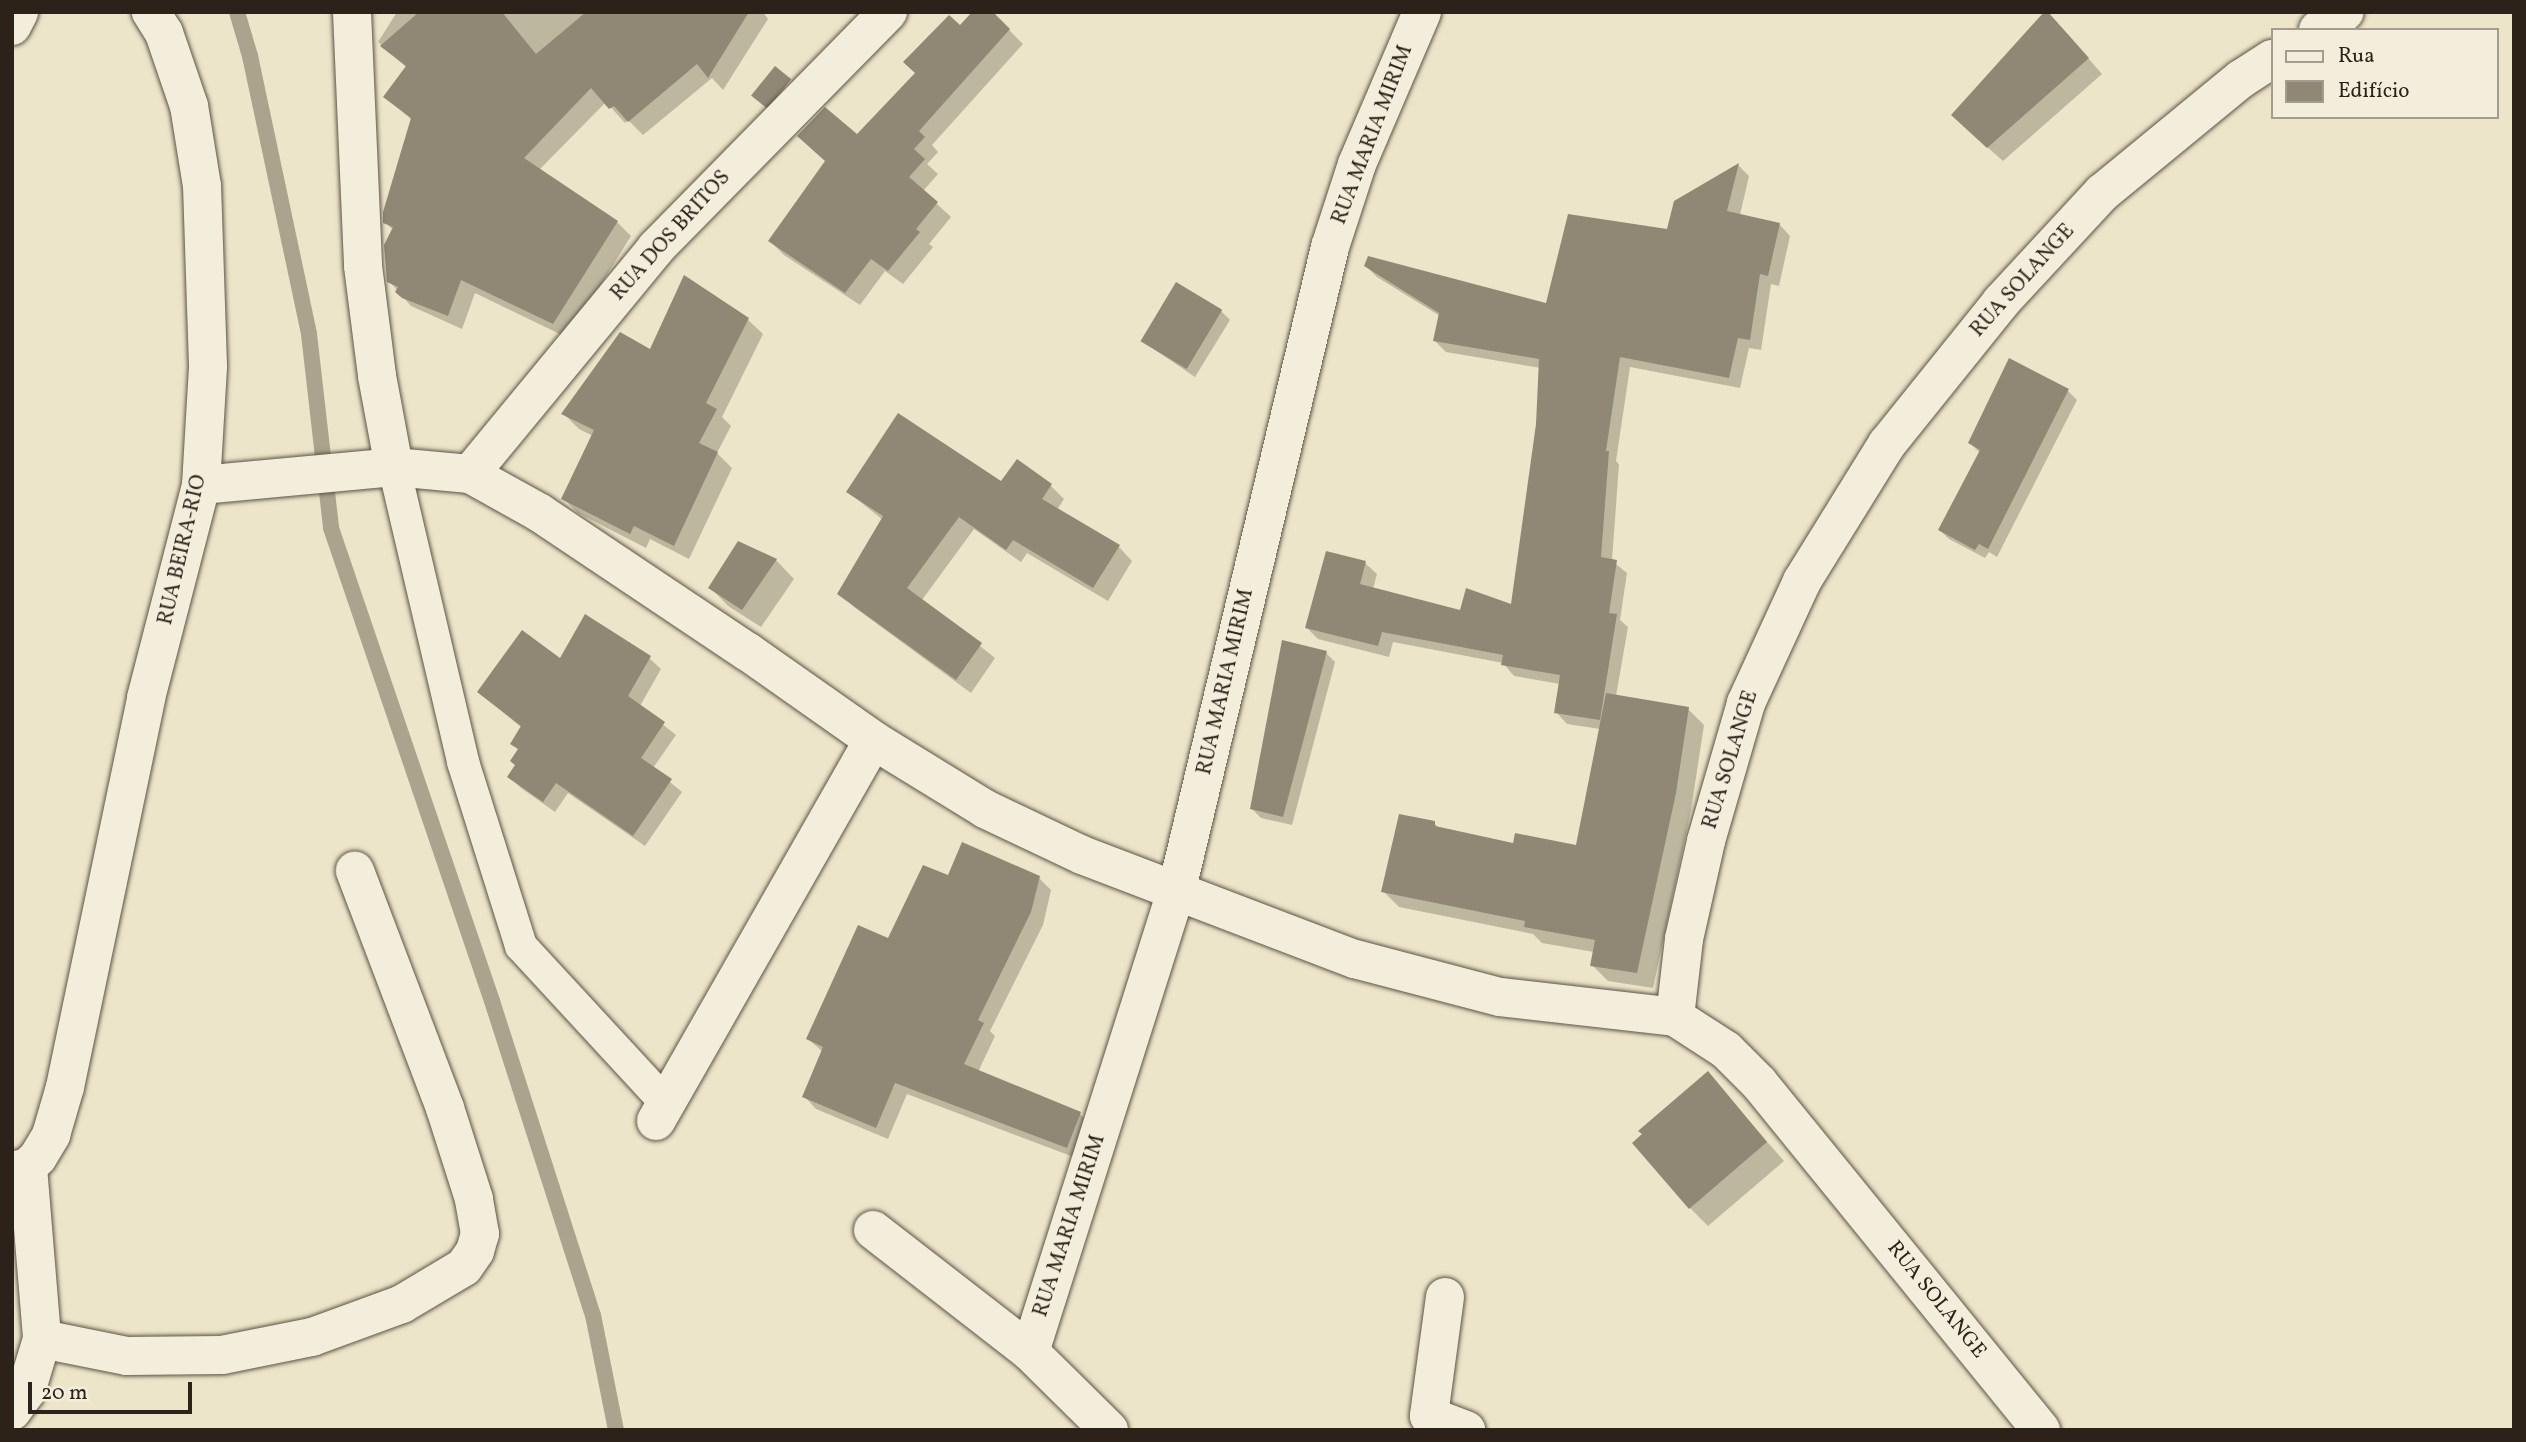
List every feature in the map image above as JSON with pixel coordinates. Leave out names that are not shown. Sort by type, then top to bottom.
[{"type":"street","points":[[12,26],[19,12]]},
{"type":"street","name":"RUA BEIRA-RIO","points":[[20,1169],[51,1135],[65,1087],[140,724],[201,485],[208,366],[202,186],[188,107],[164,33],[151,12]]},
{"type":"street","points":[[352,12],[363,266],[377,376],[380,469]]},
{"type":"street","name":"RUA DOS BRITOS","points":[[470,474],[656,248],[888,12]]},
{"type":"street","name":"RUA MARIA MIRIM","points":[[1030,1352],[1176,893],[1330,247],[1357,164],[1422,12]]},
{"type":"street","points":[[2321,28],[2345,12]]},
{"type":"street","name":"RUA SOLANGE","points":[[2041,1430],[1759,1083],[1726,1050],[1675,1017],[1684,939],[1706,841],[1746,703],[1802,581],[1880,456],[2001,302],[2102,193],[2241,79],[2270,60]]},
{"type":"street","points":[[201,485],[246,478],[380,469],[470,474],[540,513],[748,652],[873,740],[985,809],[1082,855],[1176,893],[1355,958],[1500,997],[1675,1017]]},
{"type":"street","points":[[662,1113],[873,740]]},
{"type":"street","points":[[42,1339],[127,1356],[222,1355],[312,1338],[402,1304],[464,1267],[480,1234],[474,1199],[445,1108],[355,871]]},
{"type":"street","points":[[12,1411],[26,1392],[42,1339],[20,1169]]},
{"type":"street","points":[[873,1230],[1030,1352],[1109,1430]]},
{"type":"street","points":[[1445,1297],[1427,1423],[1466,1430]]},
{"type":"lane","points":[[380,469],[463,762],[520,946],[662,1113]]},
{"type":"building","points":[[419,12],[502,12],[536,54],[586,12],[749,12],[708,78],[697,64],[628,122],[614,106],[609,109],[591,88],[524,158],[618,221],[553,324],[461,280],[448,316],[402,298],[395,292],[398,287],[387,282],[384,245],[393,227],[383,223],[383,212],[411,118],[383,97],[406,66],[380,46]]},
{"type":"building","points":[[972,12],[993,12],[1010,29],[919,131],[925,137],[914,149],[925,159],[909,177],[938,202],[916,229],[920,232],[888,271],[871,259],[845,293],[768,241],[825,161],[797,136],[825,107],[857,134],[915,73],[903,62],[949,15],[960,25]]},
{"type":"building","points":[[2044,12],[2048,12],[2089,58],[1987,148],[1951,115]]},
{"type":"building","points":[[775,66],[791,79],[767,109],[751,96]]},
{"type":"building","points":[[1739,163],[1727,211],[1780,223],[1768,276],[1760,274],[1750,340],[1738,338],[1729,378],[1620,357],[1606,451],[1609,451],[1601,557],[1617,560],[1609,613],[1617,614],[1600,720],[1554,713],[1560,675],[1501,665],[1503,655],[1382,632],[1378,646],[1305,628],[1326,551],[1366,561],[1360,584],[1460,610],[1466,588],[1511,604],[1536,424],[1539,359],[1433,341],[1439,313],[1364,266],[1368,256],[1546,303],[1568,214],[1667,229],[1674,201]]},
{"type":"building","points":[[684,275],[749,318],[706,403],[717,409],[699,443],[718,452],[674,546],[634,526],[630,534],[561,499],[594,430],[561,414],[620,332],[650,349]]},
{"type":"building","points":[[1176,282],[1222,310],[1187,369],[1140,341]]},
{"type":"building","points":[[2009,358],[2069,389],[1988,549],[1979,544],[1975,550],[1938,530],[1980,450],[1968,443]]},
{"type":"building","points":[[898,413],[1001,481],[1017,459],[1052,484],[1042,499],[1120,545],[1093,588],[1013,540],[1006,550],[959,517],[907,588],[982,643],[956,680],[837,594],[883,516],[846,492]]},
{"type":"building","points":[[738,541],[777,559],[742,610],[708,588]]},
{"type":"building","points":[[585,614],[651,656],[628,696],[665,722],[641,758],[672,779],[633,836],[556,783],[543,802],[507,777],[515,765],[510,761],[518,749],[510,744],[521,726],[477,692],[522,630],[560,658]]},
{"type":"building","points":[[1282,640],[1327,651],[1283,817],[1250,809]]},
{"type":"building","points":[[1606,693],[1689,707],[1676,793],[1637,973],[1590,966],[1595,940],[1524,927],[1525,921],[1381,892],[1399,814],[1435,821],[1435,826],[1513,843],[1515,833],[1576,845]]},
{"type":"building","points":[[962,842],[1040,876],[1031,912],[978,1020],[984,1023],[964,1064],[1081,1112],[1067,1148],[895,1083],[876,1128],[802,1097],[823,1047],[806,1039],[858,925],[888,938],[923,865],[948,875]]},
{"type":"building","points":[[1708,1071],[1767,1142],[1689,1209],[1632,1143],[1642,1134],[1638,1131]]},
{"type":"waterway","points":[[237,12],[250,56],[309,334],[331,528],[492,1001],[593,1315],[616,1430]]}]
